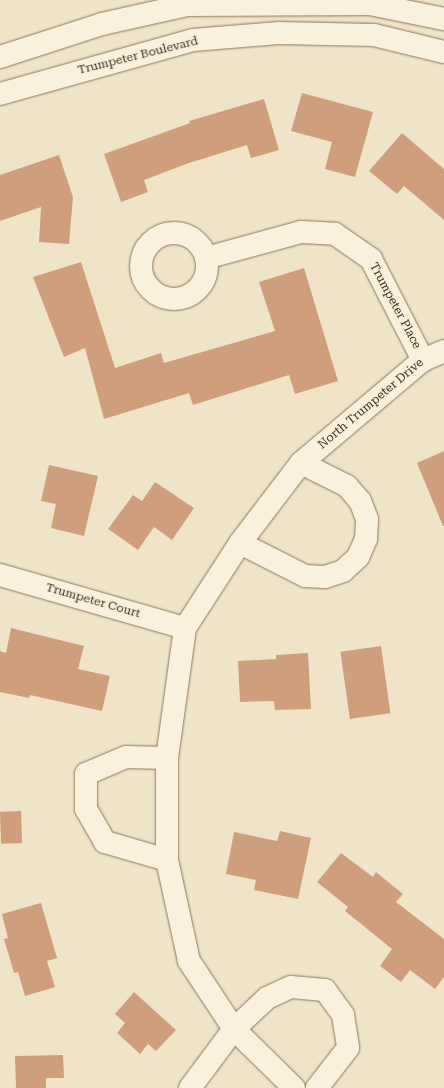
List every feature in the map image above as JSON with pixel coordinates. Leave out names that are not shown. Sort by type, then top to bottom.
[{"type":"street","points":[[0,57],[102,24],[187,5],[370,4],[444,18]]},
{"type":"street","name":"Trumpeter Boulevard","points":[[0,94],[192,40],[279,33],[374,35],[444,52]]},
{"type":"street","name":"Trumpeter Place","points":[[206,258],[301,232],[334,234],[371,259],[423,360]]},
{"type":"street","name":"North Trumpeter Drive","points":[[294,1088],[234,1029],[189,961],[167,860],[167,758],[185,628],[240,542],[301,463],[423,360],[444,351]]},
{"type":"street","points":[[240,542],[305,576],[325,577],[343,571],[358,557],[366,540],[367,519],[360,501],[347,486],[301,463]]},
{"type":"street","name":"Trumpeter Court","points":[[0,575],[185,628]]},
{"type":"street","points":[[167,758],[126,756],[86,774],[86,809],[105,842],[167,860]]},
{"type":"street","points":[[190,1088],[234,1029],[267,998],[291,987],[325,990],[343,1015],[348,1048],[316,1088]]},
{"type":"building","points":[[302,93],[373,112],[355,177],[325,169],[332,142],[291,131]]},
{"type":"building","points":[[264,99],[279,150],[251,158],[247,145],[189,163],[144,180],[148,192],[121,202],[104,154],[190,123],[189,121]]},
{"type":"building","points":[[402,133],[444,169],[444,220],[404,186],[397,194],[369,171]]},
{"type":"building","points":[[59,155],[73,197],[69,244],[39,242],[41,207],[0,221],[0,175]]},
{"type":"building","points":[[81,262],[115,368],[161,353],[164,363],[275,331],[259,282],[304,268],[338,381],[295,394],[289,375],[193,405],[189,393],[104,419],[85,348],[64,357],[33,277]]},
{"type":"building","points":[[444,451],[444,526],[443,526],[417,463]]},
{"type":"building","points":[[49,465],[98,476],[84,536],[51,528],[56,504],[41,501]]},
{"type":"building","points":[[155,482],[194,508],[172,540],[154,527],[138,550],[108,529],[133,495],[142,501]]},
{"type":"building","points":[[11,628],[84,646],[78,669],[110,676],[102,711],[30,695],[29,698],[0,692],[0,651],[6,653]]},
{"type":"building","points":[[381,646],[390,713],[350,719],[340,652]]},
{"type":"building","points":[[308,653],[311,709],[275,710],[274,701],[240,702],[238,661],[276,659],[276,655]]},
{"type":"building","points":[[21,811],[22,843],[1,844],[0,812]]},
{"type":"building","points":[[280,831],[311,838],[298,899],[254,890],[256,880],[226,874],[234,832],[277,841]]},
{"type":"building","points":[[341,853],[373,877],[376,872],[403,894],[396,902],[444,939],[444,977],[435,989],[410,970],[401,982],[380,966],[392,949],[345,911],[348,907],[317,882]]},
{"type":"building","points":[[41,903],[57,958],[47,961],[55,987],[25,996],[18,972],[14,973],[4,939],[8,938],[2,914]]},
{"type":"building","points":[[134,992],[176,1030],[156,1051],[148,1044],[140,1054],[117,1033],[125,1023],[115,1014]]},
{"type":"building","points":[[63,1055],[64,1078],[46,1078],[46,1088],[16,1088],[15,1056]]}]
